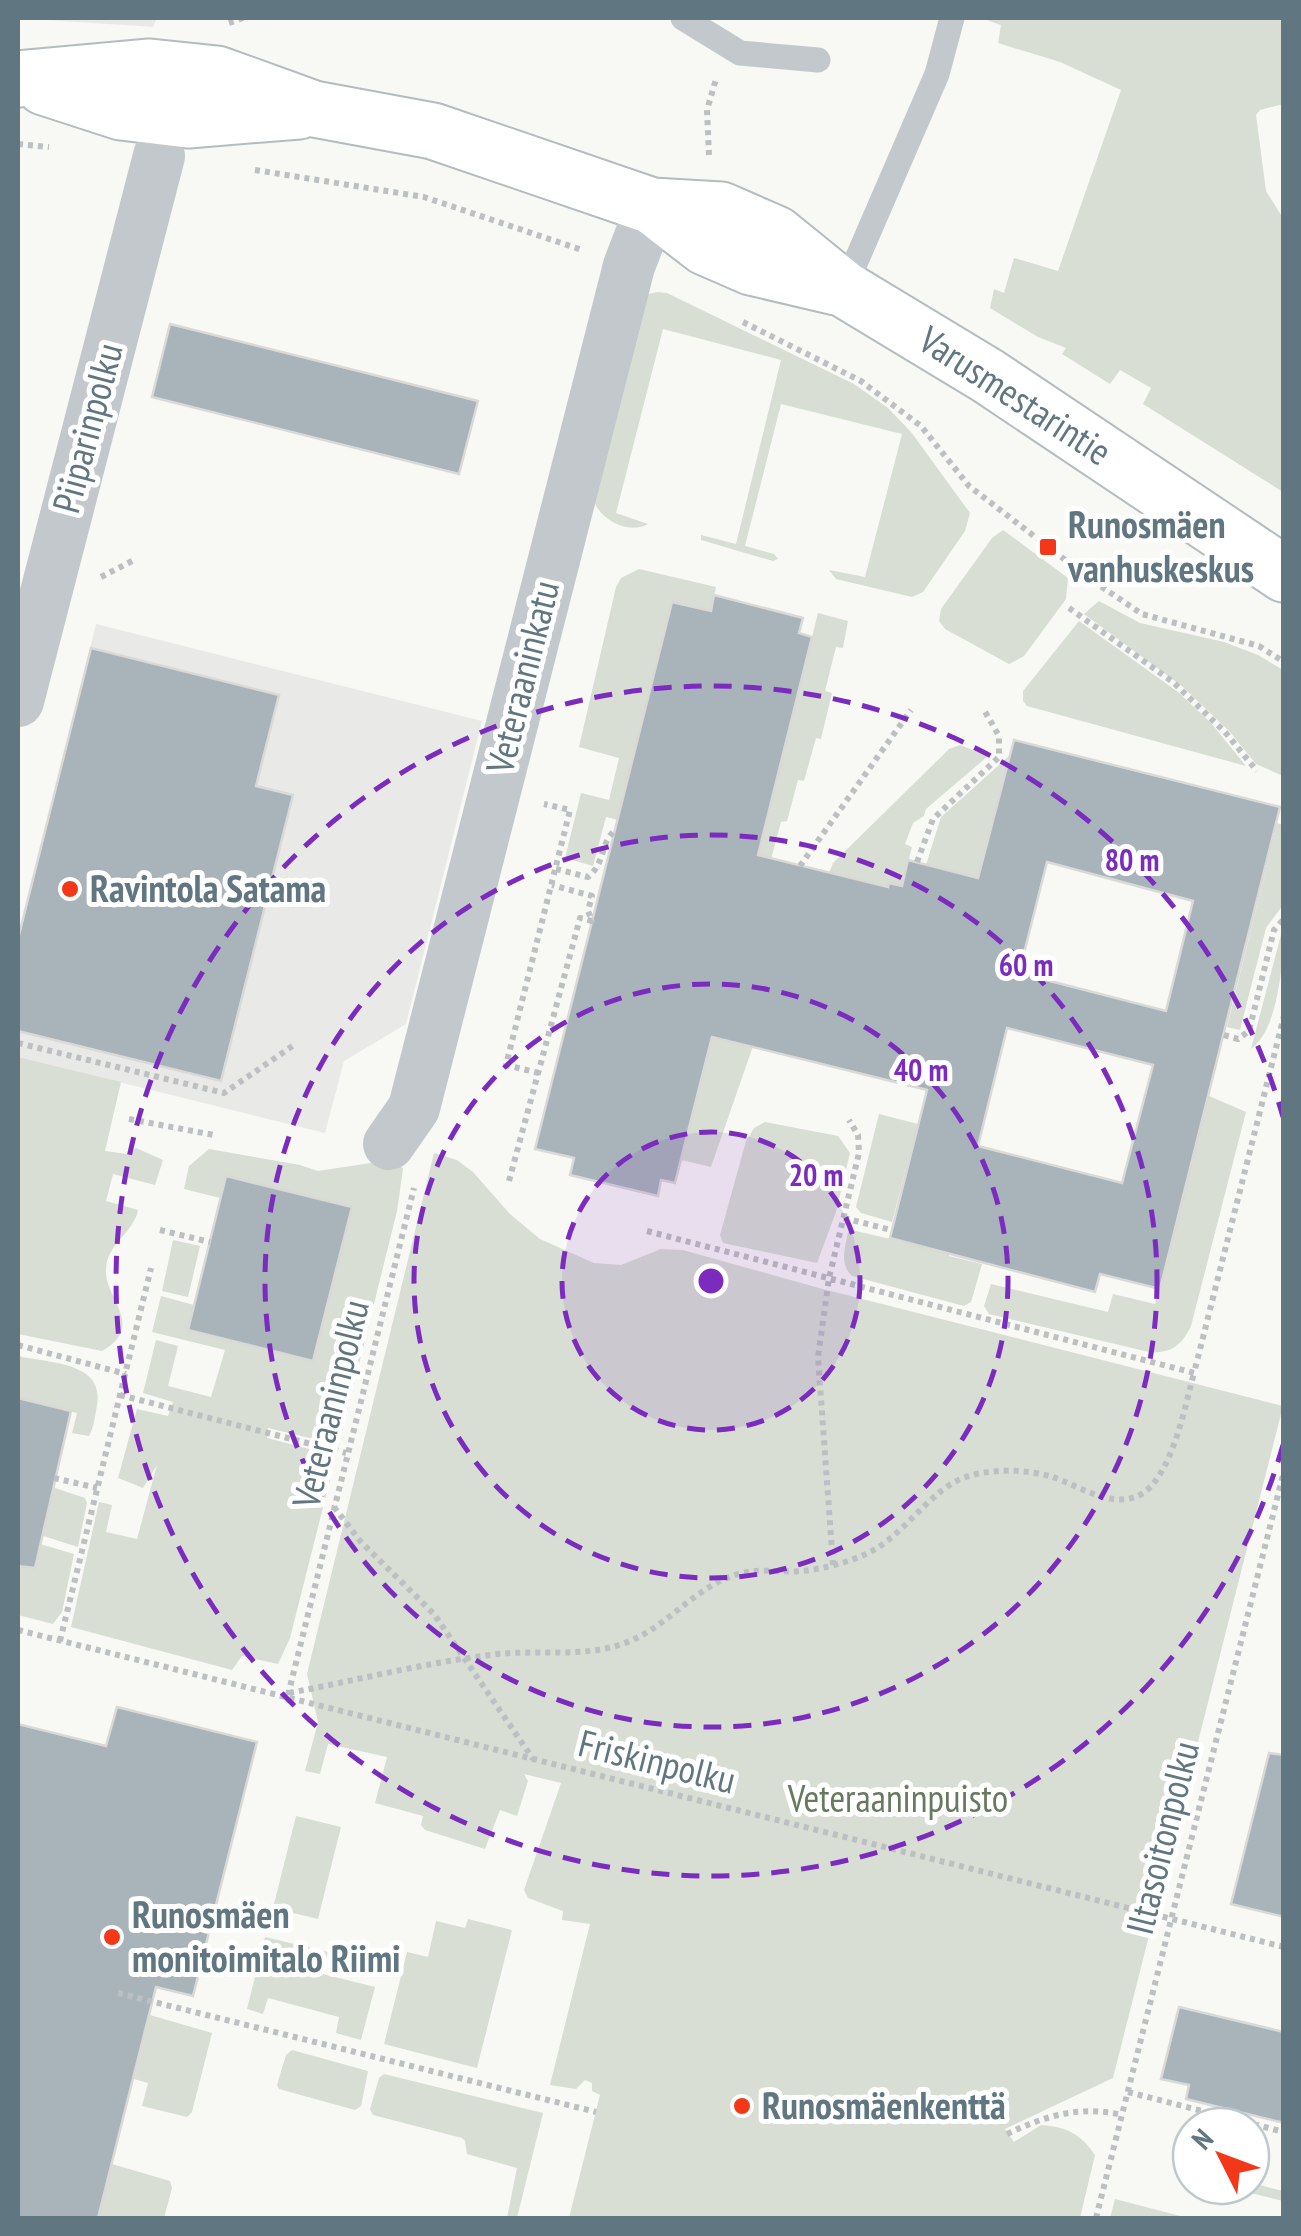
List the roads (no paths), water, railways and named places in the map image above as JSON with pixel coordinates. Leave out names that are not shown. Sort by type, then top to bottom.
[{"type":"street","name":"Varusmestarintie","points":[[20,80],[120,112],[188,120],[314,110],[433,131],[652,206],[705,247],[759,271],[844,289],[988,376],[1284,574]]},
{"type":"street","name":"Piiparinpolku","points":[[18,701],[160,156]]},
{"type":"street","name":"Veteraaninkatu","points":[[402,1161],[629,266],[652,206]]},
{"type":"lane","points":[[683,18],[740,53],[818,60]]},
{"type":"lane","points":[[844,289],[937,74],[952,18]]},
{"type":"place","name":"Runosmäen vanhuskeskus","points":[[1048,547]]},
{"type":"place","name":"Ravintola Satama","points":[[70,889]]},
{"type":"place","name":"Runosmäen monitoimitalo Riimi","points":[[112,1937]]},
{"type":"place","name":"Runosmäenkenttä","points":[[742,2106]]},
{"type":"park label","name":"Veteraaninpuisto","points":[[898,1799]]}]
